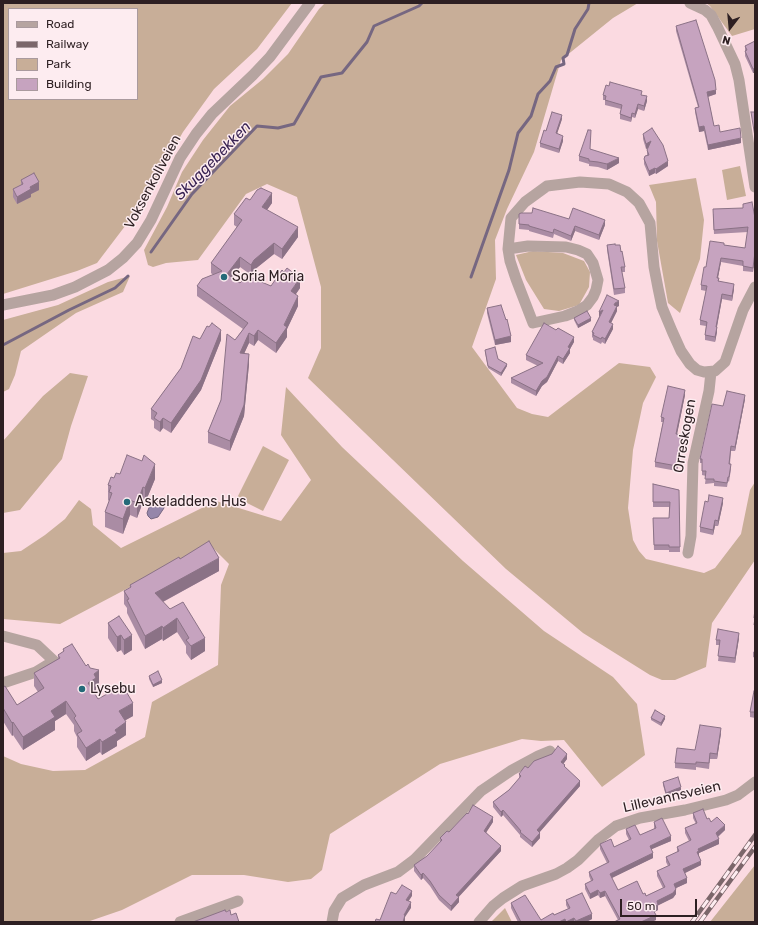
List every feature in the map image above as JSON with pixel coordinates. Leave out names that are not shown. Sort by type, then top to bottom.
[{"type":"street","name":"Voksenkollveien","points":[[3,306],[48,296],[75,287],[108,270],[123,258],[136,243],[151,220],[180,158],[196,134],[212,114],[266,62],[310,3]]},
{"type":"street","points":[[690,3],[705,10],[710,15],[717,26],[735,64],[739,80],[755,187]]},
{"type":"street","points":[[508,249],[528,246],[566,247],[587,254],[593,263],[598,280],[593,297],[587,305],[578,311],[565,316],[533,323],[510,261],[508,249],[511,218],[525,202],[548,186],[580,182],[609,184],[627,192],[638,202],[650,222],[654,267],[658,288],[662,307],[672,331],[681,351],[690,364],[697,370],[704,372],[715,371],[725,362],[743,310],[755,287]]},
{"type":"street","name":"Orreskogen","points":[[688,553],[691,536],[693,463],[711,372]]},
{"type":"street","points":[[3,636],[37,645],[54,661],[36,672],[3,683]]},
{"type":"street","points":[[332,922],[334,911],[342,898],[364,885],[398,872],[414,860],[481,790],[519,766],[550,751]]},
{"type":"street","name":"Lillevannsveien","points":[[479,922],[502,898],[522,886],[556,874],[567,868],[616,826],[640,818],[685,810],[726,800],[738,795],[755,782]]},
{"type":"street","points":[[180,922],[238,901]]},
{"type":"green space","points":[[3,3],[292,3],[257,49],[214,89],[183,132],[141,205],[97,263],[77,271],[3,294]]},
{"type":"green space","points":[[325,3],[638,3],[613,18],[561,60],[534,152],[507,209],[495,240],[496,279],[472,347],[517,408],[532,414],[548,417],[619,363],[650,367],[656,377],[643,403],[633,450],[628,508],[633,540],[639,551],[646,559],[704,573],[715,568],[741,534],[750,490],[755,482],[755,560],[712,623],[706,667],[675,680],[662,680],[650,675],[583,633],[506,569],[308,378],[321,348],[321,287],[297,197],[267,184],[246,194],[198,260],[166,263],[153,267],[148,265],[144,250],[167,207],[182,172],[203,140],[230,106],[263,79],[288,54],[319,9]]},
{"type":"green space","points":[[706,3],[755,3],[755,29],[732,36],[710,6]]},
{"type":"green space","points":[[740,166],[746,196],[727,200],[722,170]]},
{"type":"green space","points":[[696,178],[704,220],[700,259],[680,313],[668,303],[657,241],[656,202],[649,185]]},
{"type":"green space","points":[[533,251],[563,253],[584,261],[590,272],[589,287],[579,305],[559,311],[544,309],[526,280],[516,255]]},
{"type":"green space","points":[[130,276],[123,292],[76,313],[21,351],[15,375],[9,389],[3,392],[3,320],[58,305],[108,282]]},
{"type":"green space","points":[[70,373],[88,376],[71,426],[62,459],[20,510],[3,513],[3,441],[43,396]]},
{"type":"green space","points":[[286,387],[342,447],[463,561],[544,631],[613,677],[637,704],[645,755],[602,787],[564,740],[541,741],[522,739],[440,764],[330,834],[322,870],[311,879],[288,882],[244,875],[192,875],[122,910],[87,922],[3,922],[3,756],[21,764],[53,771],[85,770],[145,737],[152,702],[218,665],[221,585],[229,564],[210,545],[60,624],[3,619],[3,553],[21,551],[45,535],[65,519],[79,500],[91,509],[93,525],[121,548],[216,501],[281,521],[311,480],[281,435]]},
{"type":"green space","points":[[263,446],[289,460],[263,511],[237,498]]},
{"type":"green space","points":[[755,865],[755,922],[710,922]]},
{"type":"green space","points":[[505,908],[512,922],[491,922]]},
{"type":"shaded area","points":[[156,501],[163,504],[164,508],[158,517],[151,519],[147,513],[150,505]]},
{"type":"building","points":[[696,20],[715,80],[716,90],[707,92],[714,126],[719,125],[720,132],[740,128],[741,138],[708,145],[704,126],[699,127],[695,108],[699,107],[676,26]]},
{"type":"building","points":[[755,41],[755,68],[753,69],[745,51],[747,50],[745,46]]},
{"type":"building","points":[[610,82],[642,91],[641,95],[647,96],[644,106],[638,104],[635,114],[632,113],[631,118],[620,114],[622,105],[605,100],[606,96],[603,95],[606,85],[609,86]]},
{"type":"building","points":[[552,112],[562,115],[556,133],[563,136],[559,149],[540,143],[544,130],[546,131]]},
{"type":"building","points":[[751,112],[755,112],[755,137]]},
{"type":"building","points":[[652,128],[663,145],[668,161],[656,169],[655,168],[649,171],[644,159],[645,156],[649,155],[647,150],[651,141],[646,144],[643,134]]},
{"type":"building","points":[[588,130],[591,130],[590,149],[619,158],[607,164],[589,161],[589,159],[579,156]]},
{"type":"building","points":[[34,173],[39,182],[30,187],[31,189],[17,197],[13,189],[23,184],[21,180]]},
{"type":"building","points":[[261,188],[272,193],[262,207],[298,227],[282,249],[274,243],[254,260],[251,265],[240,257],[227,274],[240,283],[247,276],[271,286],[282,270],[284,272],[287,268],[300,278],[291,291],[298,296],[284,325],[287,327],[276,343],[258,330],[254,336],[249,333],[240,353],[249,354],[244,405],[230,441],[208,432],[221,400],[227,334],[235,340],[248,323],[197,286],[202,279],[222,271],[211,263],[242,220],[234,214],[246,198],[250,200],[257,190]]},
{"type":"building","points":[[752,202],[755,218],[755,252],[753,268],[743,266],[743,261],[721,258],[717,278],[719,278],[718,281],[734,284],[732,296],[722,294],[715,337],[705,335],[707,322],[700,320],[707,286],[701,285],[704,267],[706,267],[710,241],[745,248],[748,227],[714,230],[713,209],[743,208],[743,204]]},
{"type":"building","points":[[533,208],[569,219],[573,208],[605,220],[599,235],[575,226],[571,236],[554,229],[553,233],[529,225],[519,224],[519,214],[532,213]]},
{"type":"building","points":[[607,245],[620,245],[621,252],[622,251],[625,267],[621,267],[625,288],[614,289]]},
{"type":"building","points":[[607,295],[619,301],[614,305],[617,306],[609,322],[613,324],[605,339],[602,337],[601,339],[593,335],[594,333],[592,332],[603,310],[599,312]]},
{"type":"building","points":[[501,305],[506,320],[507,319],[511,336],[495,340],[487,308]]},
{"type":"building","points":[[587,311],[591,318],[578,325],[574,318]]},
{"type":"building","points":[[212,323],[221,330],[201,380],[171,423],[163,418],[160,422],[154,418],[157,413],[151,409],[181,368],[193,336],[200,339],[207,326],[209,327]]},
{"type":"building","points":[[544,323],[556,330],[558,328],[574,337],[568,347],[570,348],[563,359],[558,356],[547,377],[542,381],[536,391],[511,378],[543,363],[526,355]]},
{"type":"building","points":[[495,347],[498,359],[507,364],[501,373],[488,366],[485,350]]},
{"type":"building","points":[[668,386],[685,390],[676,434],[683,435],[677,466],[655,462],[664,418],[661,417]]},
{"type":"building","points":[[727,391],[745,395],[735,447],[731,446],[729,464],[731,464],[727,483],[714,481],[714,479],[705,479],[706,471],[702,471],[702,459],[700,459],[712,404],[723,406]]},
{"type":"building","points":[[127,455],[142,461],[144,455],[155,464],[145,488],[143,487],[137,503],[130,500],[123,519],[105,512],[112,493],[109,492],[111,486],[108,485],[111,477],[114,478],[116,473],[120,474]]},
{"type":"building","points":[[653,484],[679,490],[680,547],[654,545],[653,518],[669,518],[670,502],[653,502]]},
{"type":"building","points":[[709,495],[723,498],[718,521],[715,520],[713,530],[700,527],[705,501],[708,502]]},
{"type":"building","points":[[209,541],[219,558],[155,593],[170,609],[183,602],[205,638],[191,646],[186,640],[189,638],[177,618],[163,628],[162,626],[145,636],[124,591],[131,587],[130,585],[179,557],[180,559]]},
{"type":"building","points":[[119,616],[132,635],[124,640],[121,635],[117,637],[108,623]]},
{"type":"building","points":[[718,629],[739,633],[735,658],[718,656],[720,640],[716,640]]},
{"type":"building","points":[[72,644],[86,666],[88,664],[90,668],[99,670],[94,674],[96,678],[88,683],[98,699],[114,690],[115,693],[124,688],[133,703],[119,711],[126,722],[115,730],[117,733],[102,742],[100,739],[86,748],[77,734],[82,731],[74,718],[76,716],[66,701],[51,711],[55,717],[23,737],[3,708],[3,687],[5,686],[17,705],[44,688],[34,673],[60,658],[58,655],[64,651],[63,649]]},
{"type":"building","points":[[158,671],[162,680],[153,685],[149,676]]},
{"type":"building","points":[[754,691],[755,712],[750,712]]},
{"type":"building","points":[[655,710],[665,716],[661,723],[651,718]]},
{"type":"building","points":[[700,725],[721,728],[717,754],[710,753],[709,763],[675,763],[677,748],[695,750]]},
{"type":"building","points":[[558,746],[567,754],[561,762],[580,781],[537,830],[540,833],[532,842],[520,832],[521,831],[503,810],[501,812],[493,802],[509,790],[521,776],[519,774],[525,766],[528,768],[534,761],[552,754]]},
{"type":"building","points":[[678,777],[681,787],[666,793],[663,782]]},
{"type":"building","points":[[473,805],[493,817],[484,831],[501,846],[456,895],[459,897],[451,906],[439,895],[430,881],[423,873],[421,875],[414,865],[427,856],[442,840],[440,838],[447,831],[449,832],[467,813],[468,814]]},
{"type":"building","points":[[703,809],[707,819],[709,818],[711,822],[717,817],[725,825],[716,833],[719,839],[698,849],[699,851],[697,852],[701,861],[683,869],[687,878],[674,884],[676,889],[673,893],[657,901],[658,905],[652,908],[656,915],[641,922],[614,922],[620,919],[605,891],[600,893],[598,890],[590,894],[585,884],[593,880],[589,872],[609,862],[600,844],[611,839],[614,847],[631,839],[626,829],[635,825],[640,835],[656,828],[654,822],[662,818],[671,836],[650,846],[653,853],[610,874],[618,890],[637,881],[643,894],[645,893],[646,896],[665,887],[657,871],[670,865],[666,857],[679,851],[677,847],[691,840],[685,828],[697,823],[693,813]]},
{"type":"building","points":[[402,885],[412,891],[406,900],[411,902],[404,915],[403,922],[375,922],[376,919],[380,920],[391,892],[396,894]]},
{"type":"building","points":[[582,893],[592,914],[576,921],[574,918],[566,922],[565,919],[559,922],[521,922],[511,903],[525,895],[541,920],[553,913],[554,915],[570,908],[566,900]]},
{"type":"building","points":[[225,910],[226,912],[230,910],[231,915],[236,913],[239,922],[193,922]]},
{"type":"waterway","name":"Skuggebekken","points":[[151,252],[192,194],[257,126],[278,128],[294,124],[321,77],[342,73],[367,42],[374,26],[419,6],[422,3]]},
{"type":"waterway","points":[[471,277],[509,170],[518,133],[531,116],[538,94],[550,81],[556,67],[564,64],[563,58],[567,55],[575,29],[588,9],[589,3]]},
{"type":"waterway","name":"Skuggebekken","points":[[3,345],[69,310],[115,288],[128,276]]},
{"type":"railway","points":[[692,922],[755,835]]},
{"type":"railway","points":[[700,922],[755,847]]},
{"type":"place","name":"Soria Moria","points":[[224,277]]},
{"type":"place","name":"Askeladdens Hus","points":[[127,502]]},
{"type":"place","name":"Lysebu","points":[[82,689]]}]
